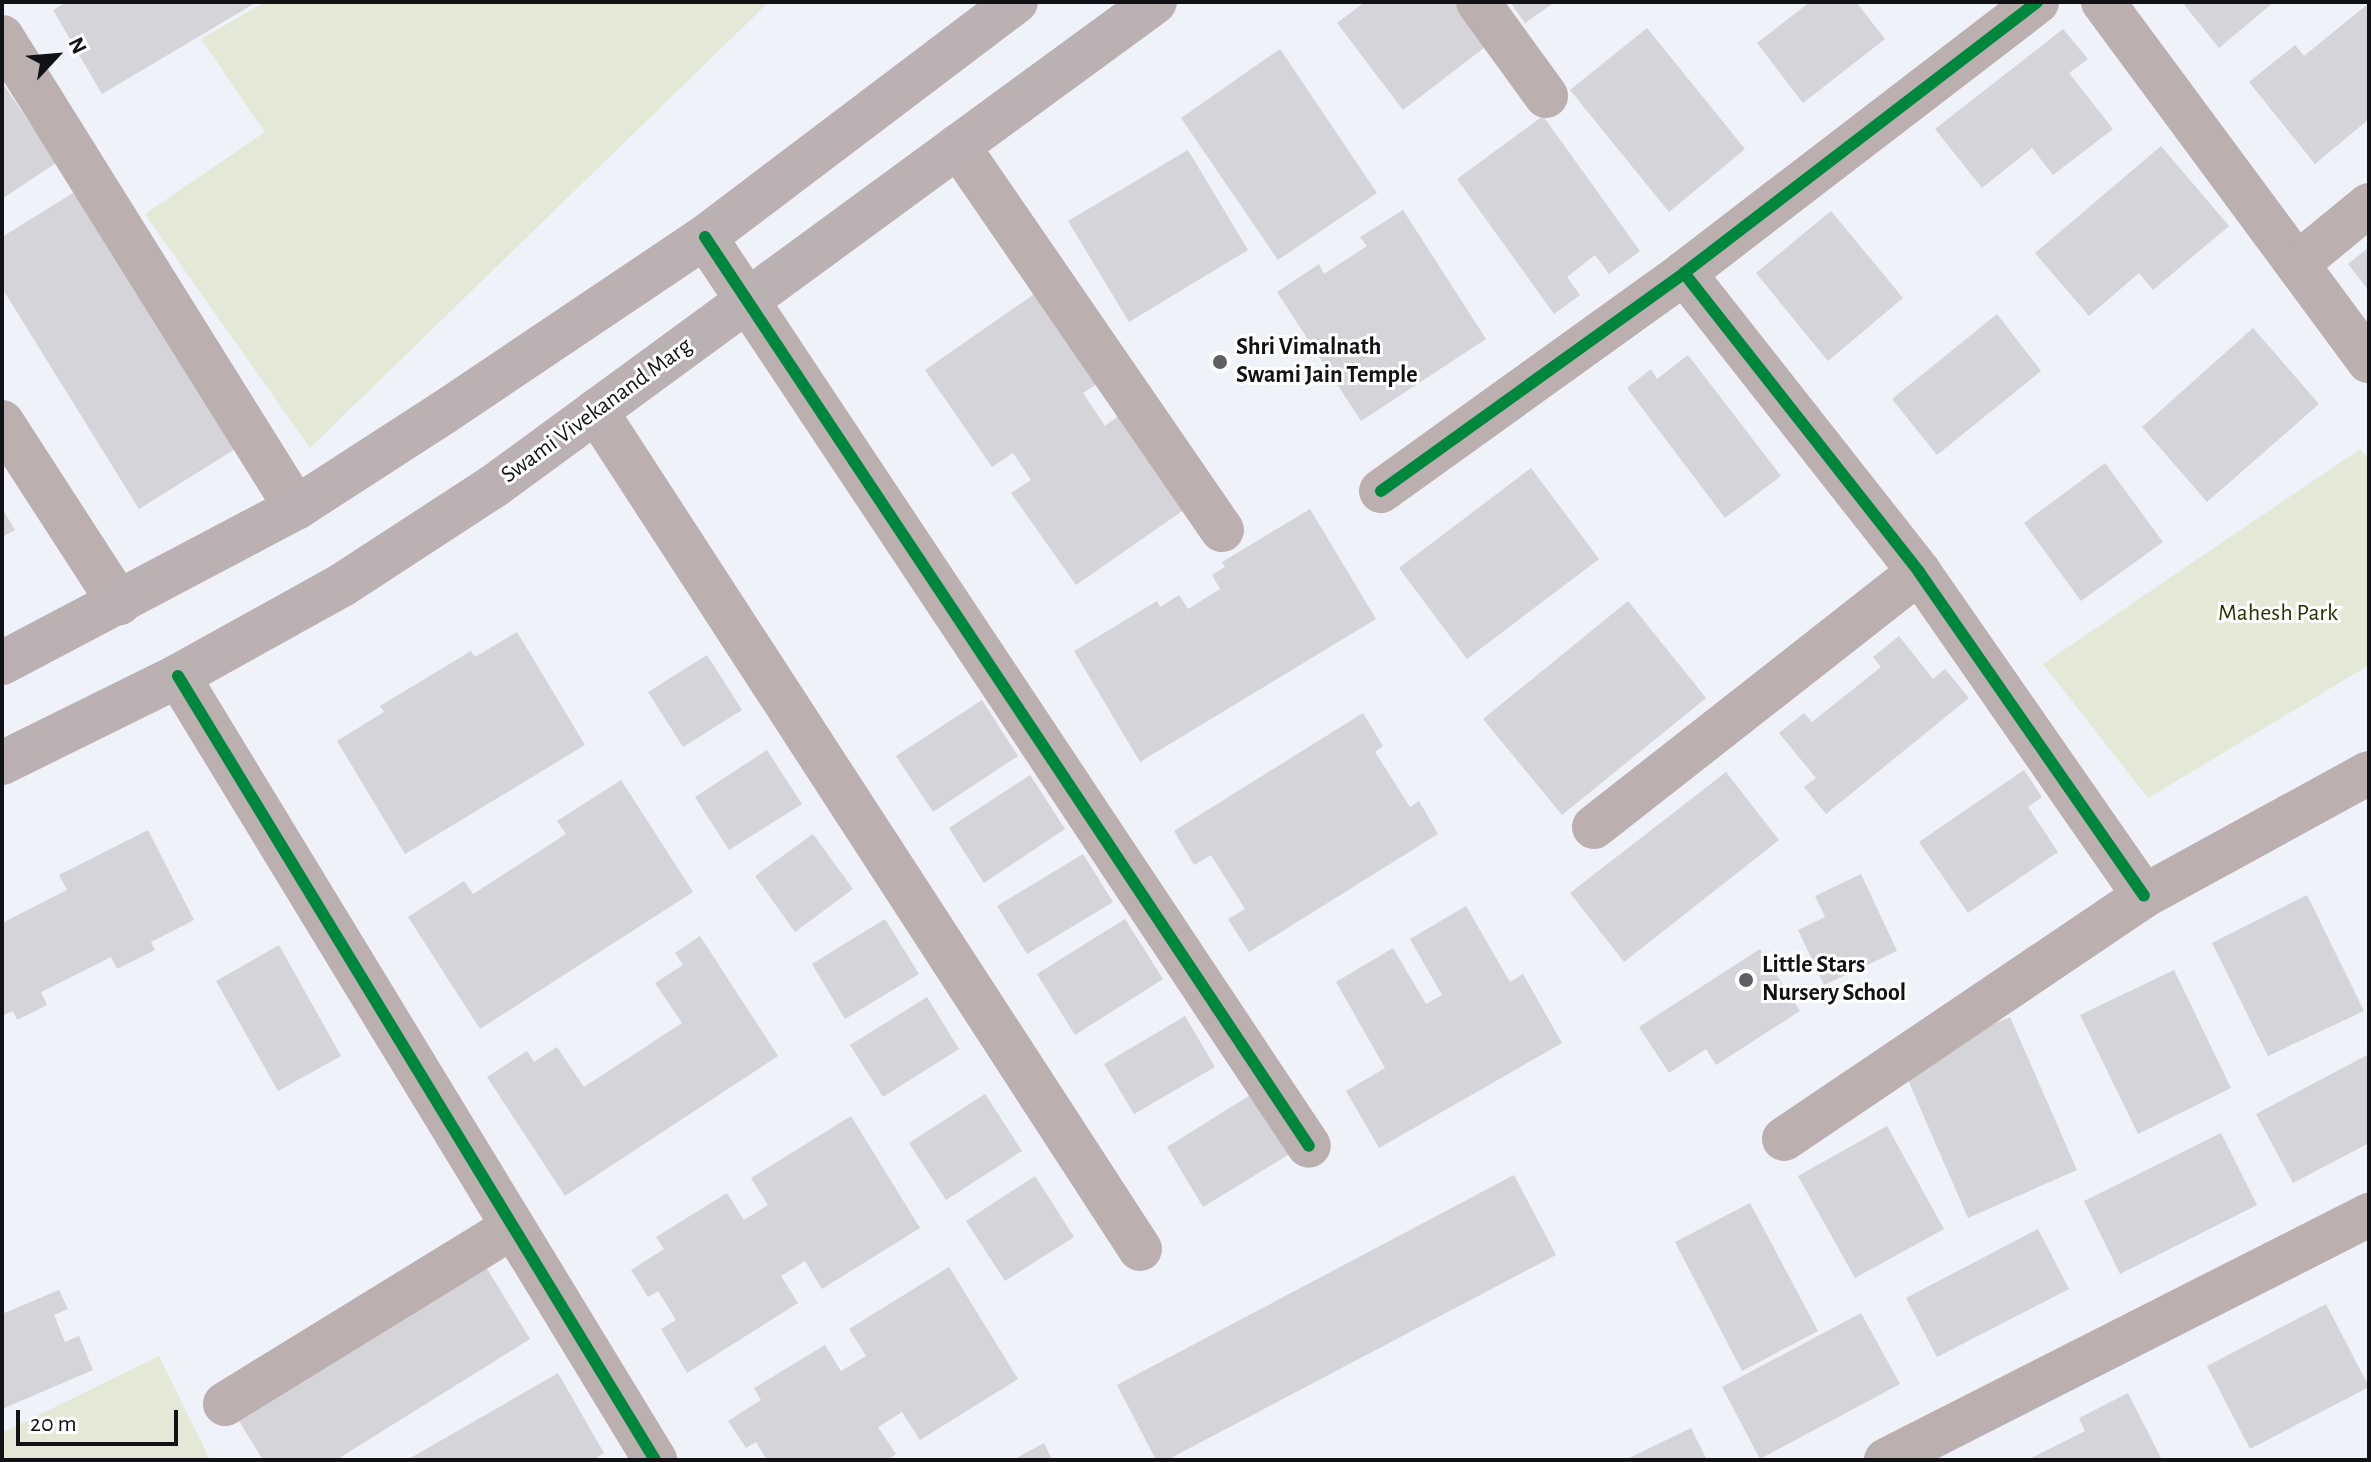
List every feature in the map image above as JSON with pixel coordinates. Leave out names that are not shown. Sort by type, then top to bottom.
[{"type":"main road","points":[[2,663],[296,508],[705,237],[1015,2]]},
{"type":"main road","name":"Swami Vivekanand Marg","points":[[2,763],[178,676],[342,585],[596,411],[1155,2]]},
{"type":"street","points":[[1478,2],[1546,96]]},
{"type":"street","points":[[1381,491],[1684,273],[2037,2]]},
{"type":"street","points":[[2103,2],[2369,361]]},
{"type":"street","points":[[2,37],[296,508]]},
{"type":"street","points":[[958,146],[1222,530]]},
{"type":"street","points":[[2297,264],[2369,205]]},
{"type":"street","points":[[705,237],[750,299],[1309,1146]]},
{"type":"street","points":[[1684,273],[1919,572],[2144,896]]},
{"type":"street","points":[[596,411],[1140,1249]]},
{"type":"street","points":[[2,422],[119,603]]},
{"type":"street","points":[[1594,827],[1919,572]]},
{"type":"street","points":[[178,676],[655,1460]]},
{"type":"street","points":[[1784,1139],[2144,896],[2369,773]]},
{"type":"street","points":[[1886,1460],[2368,1218]]},
{"type":"street","points":[[225,1404],[513,1227]]},
{"type":"green space","points":[[265,2],[769,2],[310,448],[145,214],[265,132],[201,39]]},
{"type":"green space","name":"Mahesh Park","points":[[2360,449],[2369,459],[2369,665],[2148,798],[2043,664]]},
{"type":"green space","points":[[159,1356],[210,1460],[2,1460],[2,1433]]},
{"type":"building","points":[[67,2],[257,2],[102,94],[53,10]]},
{"type":"building","points":[[1365,2],[1457,2],[1489,44],[1403,110],[1337,23]]},
{"type":"building","points":[[1510,2],[1555,2],[1525,23]]},
{"type":"building","points":[[1810,2],[1856,2],[1885,39],[1803,103],[1757,43]]},
{"type":"building","points":[[2182,2],[2274,2],[2219,48]]},
{"type":"building","points":[[2369,3],[2369,119],[2315,164],[2249,82],[2295,45],[2304,56]]},
{"type":"building","points":[[1647,28],[1745,149],[1669,212],[1570,90]]},
{"type":"building","points":[[2063,29],[2088,59],[2069,73],[2113,129],[2053,175],[2032,148],[1982,188],[1935,129]]},
{"type":"building","points":[[1280,49],[1377,193],[1278,260],[1181,118]]},
{"type":"building","points":[[2,82],[56,163],[2,199]]},
{"type":"building","points":[[1543,116],[1640,251],[1609,274],[1595,255],[1567,277],[1580,295],[1554,314],[1457,179]]},
{"type":"building","points":[[2161,146],[2229,226],[2153,290],[2139,273],[2089,316],[2035,253]]},
{"type":"building","points":[[1188,150],[1248,250],[1129,322],[1068,221]]},
{"type":"building","points":[[81,188],[240,446],[139,509],[2,288],[2,237]]},
{"type":"building","points":[[1403,210],[1486,339],[1361,421],[1277,292],[1319,264],[1324,274],[1367,246],[1360,237]]},
{"type":"building","points":[[1831,211],[1903,298],[1828,361],[1756,273]]},
{"type":"building","points":[[2369,247],[2369,291],[2348,264]]},
{"type":"building","points":[[1037,292],[1100,382],[1083,393],[1105,426],[1122,413],[1188,507],[1076,585],[1011,493],[1031,480],[1013,453],[992,467],[925,370]]},
{"type":"building","points":[[1997,314],[2041,371],[1937,455],[1892,399]]},
{"type":"building","points":[[2253,328],[2319,404],[2207,502],[2142,427]]},
{"type":"building","points":[[1688,355],[1781,476],[1725,518],[1627,388],[1651,369],[1657,379]]},
{"type":"building","points":[[2105,463],[2163,542],[2081,601],[2024,523]]},
{"type":"building","points":[[1531,468],[1599,559],[1467,659],[1399,568]]},
{"type":"building","points":[[2,508],[15,530],[2,537]]},
{"type":"building","points":[[1310,509],[1376,619],[1140,762],[1074,651],[1157,601],[1160,607],[1179,595],[1188,609],[1220,589],[1212,575],[1225,567],[1222,562]]},
{"type":"building","points":[[1628,601],[1706,698],[1562,815],[1483,719]]},
{"type":"building","points":[[517,632],[585,745],[405,854],[337,741],[384,712],[380,706],[471,651],[475,657]]},
{"type":"building","points":[[1899,636],[1933,679],[1945,669],[1969,698],[1826,814],[1804,787],[1816,778],[1779,733],[1804,713],[1812,722],[1881,667],[1873,657]]},
{"type":"building","points":[[707,655],[742,710],[683,747],[648,692]]},
{"type":"building","points":[[982,700],[1018,756],[933,812],[896,756]]},
{"type":"building","points":[[1363,713],[1383,746],[1375,752],[1410,807],[1419,801],[1438,834],[1249,952],[1228,919],[1245,909],[1211,855],[1194,865],[1174,831]]},
{"type":"building","points":[[767,750],[802,804],[729,850],[695,797]]},
{"type":"building","points":[[2024,770],[2042,797],[2028,807],[2058,852],[1968,913],[1919,842]]},
{"type":"building","points":[[1726,772],[1779,840],[1624,962],[1570,893]]},
{"type":"building","points":[[1030,775],[1065,829],[984,883],[949,828]]},
{"type":"building","points":[[621,780],[693,892],[480,1029],[408,917],[464,881],[473,894],[566,834],[557,821]]},
{"type":"building","points":[[148,830],[194,920],[151,942],[155,950],[117,969],[111,957],[41,992],[47,1005],[17,1020],[13,1011],[2,1016],[2,923],[67,890],[59,875]]},
{"type":"building","points":[[813,834],[853,889],[795,932],[755,876]]},
{"type":"building","points":[[1083,854],[1113,902],[1027,954],[997,906]]},
{"type":"building","points":[[1861,874],[1897,951],[1824,985],[1798,930],[1825,917],[1815,896]]},
{"type":"building","points":[[2307,895],[2364,1011],[2268,1056],[2212,943]]},
{"type":"building","points":[[1466,906],[1510,982],[1523,974],[1562,1043],[1379,1148],[1346,1091],[1385,1068],[1336,982],[1393,948],[1426,1004],[1442,995],[1410,939]]},
{"type":"building","points":[[885,919],[919,974],[845,1019],[812,964]]},
{"type":"building","points":[[1125,919],[1163,979],[1075,1035],[1037,974]]},
{"type":"building","points":[[700,936],[778,1056],[565,1196],[487,1077],[527,1051],[534,1062],[557,1047],[584,1087],[682,1023],[655,983],[683,965],[675,953]]},
{"type":"building","points":[[279,945],[341,1056],[278,1091],[216,981]]},
{"type":"building","name":"Little Stars Nursery School","points":[[1760,949],[1800,1011],[1716,1065],[1706,1049],[1669,1073],[1639,1027]]},
{"type":"building","points":[[2174,970],[2231,1088],[2138,1134],[2080,1015]]},
{"type":"building","points":[[927,997],[959,1049],[883,1097],[850,1045]]},
{"type":"building","points":[[1185,1016],[1215,1067],[1134,1114],[1104,1064]]},
{"type":"building","points":[[2010,1017],[2077,1170],[1968,1218],[1901,1064]]},
{"type":"building","points":[[2369,1054],[2369,1143],[2293,1183],[2256,1114]]},
{"type":"building","points":[[1255,1092],[1293,1152],[1203,1207],[1167,1147]]},
{"type":"building","points":[[985,1094],[1022,1151],[946,1200],[909,1143]]},
{"type":"building","points":[[851,1116],[920,1228],[822,1289],[805,1261],[781,1276],[798,1303],[687,1373],[661,1329],[676,1320],[658,1291],[648,1297],[631,1270],[664,1249],[656,1237],[727,1193],[744,1220],[768,1205],[751,1178]]},
{"type":"building","points":[[1887,1126],[1944,1229],[1855,1278],[1798,1176]]},
{"type":"building","points":[[2221,1133],[2257,1205],[2120,1274],[2084,1201]]},
{"type":"building","points":[[1514,1175],[1556,1255],[1167,1460],[1156,1460],[1117,1385]]},
{"type":"building","points":[[1035,1176],[1074,1237],[1005,1281],[966,1221]]},
{"type":"building","points":[[1750,1203],[1818,1331],[1742,1371],[1675,1242]]},
{"type":"building","points":[[2038,1229],[2069,1289],[1937,1357],[1906,1298]]},
{"type":"building","points":[[486,1267],[530,1339],[336,1460],[263,1460],[239,1421]]},
{"type":"building","points":[[949,1267],[1018,1379],[920,1440],[902,1412],[878,1427],[896,1454],[887,1460],[767,1460],[756,1442],[746,1448],[728,1421],[761,1400],[754,1388],[825,1345],[841,1371],[866,1356],[849,1329]]},
{"type":"building","points":[[59,1290],[68,1309],[54,1315],[65,1342],[79,1336],[93,1370],[2,1409],[2,1314]]},
{"type":"building","points":[[2326,1304],[2369,1387],[2250,1449],[2207,1366]]},
{"type":"building","points":[[1861,1313],[1900,1384],[1760,1459],[1722,1387]]},
{"type":"building","points":[[558,1373],[604,1453],[593,1460],[407,1460]]},
{"type":"building","points":[[2128,1393],[2162,1460],[2027,1460],[2085,1431],[2079,1418]]},
{"type":"building","points":[[1691,1428],[1707,1460],[1625,1460]]},
{"type":"building","points":[[1044,1443],[1052,1460],[1013,1460]]},
{"type":"cycle path","points":[[1381,491],[1684,273],[2037,2]]},
{"type":"cycle path","points":[[705,237],[1309,1146]]},
{"type":"cycle path","points":[[1684,273],[1919,572],[2144,896]]},
{"type":"cycle path","points":[[178,676],[655,1460]]},
{"type":"place","name":"Shri Vimalnath Swami Jain Temple","points":[[1220,362]]},
{"type":"place","name":"Little Stars Nursery School","points":[[1746,980]]}]
